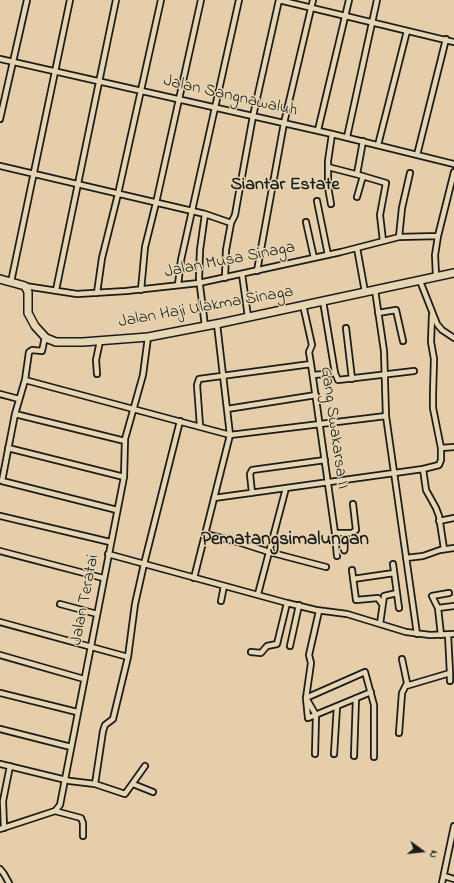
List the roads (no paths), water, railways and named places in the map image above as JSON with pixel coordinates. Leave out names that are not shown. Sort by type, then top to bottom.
[{"type":"main road","name":"Jalan Haji Ulakma Sinaga","points":[[45,337],[61,343],[148,337],[217,324],[454,273]]},
{"type":"main road","points":[[0,279],[25,286],[28,296],[28,313],[35,326],[45,337]]},
{"type":"street","points":[[0,120],[12,61],[27,0]]},
{"type":"street","points":[[11,282],[70,0]]},
{"type":"street","points":[[56,290],[116,0]]},
{"type":"street","points":[[97,293],[102,258],[118,194],[161,0]]},
{"type":"street","points":[[141,290],[144,257],[201,0]]},
{"type":"street","points":[[178,285],[181,260],[239,0]]},
{"type":"street","points":[[225,278],[225,258],[231,223],[238,198],[253,116],[279,0],[454,42]]},
{"type":"street","points":[[257,270],[284,123],[313,0]]},
{"type":"street","points":[[318,130],[344,15],[349,0]]},
{"type":"street","points":[[347,137],[377,0]]},
{"type":"street","points":[[378,145],[407,31]]},
{"type":"street","points":[[418,155],[446,39]]},
{"type":"street","name":"Jalan Sangnawaluh","points":[[0,59],[318,130],[454,164]]},
{"type":"street","points":[[332,134],[328,167],[328,187],[332,204]]},
{"type":"street","points":[[357,174],[364,141]]},
{"type":"street","points":[[0,166],[205,214],[231,223]]},
{"type":"street","points":[[328,167],[386,183],[380,215],[383,241]]},
{"type":"street","points":[[436,276],[435,255],[438,236],[454,172]]},
{"type":"street","points":[[399,237],[402,208],[410,173]]},
{"type":"street","points":[[357,197],[363,176]]},
{"type":"street","points":[[317,201],[328,255]]},
{"type":"street","points":[[205,214],[200,250],[200,283],[205,326]]},
{"type":"street","points":[[306,222],[314,258]]},
{"type":"street","name":"Jalan Musa Sinaga","points":[[25,286],[77,294],[141,290],[200,283],[328,255],[399,237],[438,236]]},
{"type":"street","points":[[356,248],[365,292]]},
{"type":"street","points":[[242,274],[248,317]]},
{"type":"street","points":[[420,281],[432,315],[437,324],[442,330],[454,338]]},
{"type":"street","points":[[375,290],[384,352],[386,416],[417,634]]},
{"type":"street","points":[[323,301],[335,373],[338,380],[414,371]]},
{"type":"street","name":"Gang Swakarsa II","points":[[303,305],[312,345],[309,352],[337,556]]},
{"type":"street","points":[[378,313],[396,310],[403,341]]},
{"type":"street","points":[[214,498],[423,469],[441,464],[441,448],[433,408],[434,359],[431,342],[432,315]]},
{"type":"street","points":[[194,578],[230,435],[217,324]]},
{"type":"street","points":[[346,328],[352,379]]},
{"type":"street","points":[[45,337],[42,351],[30,350],[15,414],[2,481],[116,510]]},
{"type":"street","name":"Jalan Teratai","points":[[55,811],[60,805],[116,510],[124,476],[125,441],[144,368],[148,337]]},
{"type":"street","points":[[96,374],[96,360],[100,341]]},
{"type":"street","points":[[200,426],[197,385],[198,380],[223,375],[311,364]]},
{"type":"street","points":[[313,376],[335,373]]},
{"type":"street","points":[[24,380],[230,435],[386,416]]},
{"type":"street","points":[[0,394],[19,399]]},
{"type":"street","points":[[227,409],[316,395]]},
{"type":"street","points":[[15,414],[125,441]]},
{"type":"street","points":[[95,784],[104,731],[106,726],[113,719],[120,682],[128,657],[135,604],[180,421]]},
{"type":"street","points":[[441,448],[454,447]]},
{"type":"street","points":[[8,448],[124,476]]},
{"type":"street","points":[[252,493],[250,474],[252,470],[325,460]]},
{"type":"street","points":[[423,469],[426,490],[436,508],[444,549]]},
{"type":"street","points":[[258,594],[286,488]]},
{"type":"street","points":[[335,533],[352,533],[356,530],[353,504]]},
{"type":"street","points":[[0,516],[110,542]]},
{"type":"street","points":[[439,521],[454,518]]},
{"type":"street","points":[[205,534],[326,567]]},
{"type":"street","points":[[406,558],[423,556],[444,549],[454,548]]},
{"type":"street","points":[[0,551],[104,578]]},
{"type":"street","points":[[108,554],[287,603],[319,611],[347,614],[417,634],[454,634]]},
{"type":"street","points":[[393,564],[399,608]]},
{"type":"street","points":[[352,570],[356,600],[378,598],[382,604]]},
{"type":"street","points":[[353,579],[394,573]]},
{"type":"street","points":[[221,601],[224,586]]},
{"type":"street","points":[[380,624],[384,596],[397,593]]},
{"type":"street","points":[[442,635],[438,608],[432,596],[449,593]]},
{"type":"street","points":[[251,652],[261,653],[267,646],[276,644],[287,603]]},
{"type":"street","points":[[60,604],[96,614]]},
{"type":"street","points":[[290,646],[298,605]]},
{"type":"street","points":[[438,608],[454,606]]},
{"type":"street","points":[[319,611],[309,655],[311,663],[306,698],[308,718],[371,692]]},
{"type":"street","points":[[0,622],[128,657]]},
{"type":"street","points":[[448,635],[450,681]]},
{"type":"street","points":[[0,655],[84,679]]},
{"type":"street","points":[[399,733],[402,693],[406,686],[407,680],[402,659]]},
{"type":"street","points":[[306,698],[365,672],[374,705],[374,757]]},
{"type":"street","points":[[406,686],[450,673]]},
{"type":"street","points":[[0,693],[78,712]]},
{"type":"street","points":[[306,698],[316,715],[315,754]]},
{"type":"street","points":[[354,756],[356,698]]},
{"type":"street","points":[[334,754],[337,706]]},
{"type":"street","points":[[0,729],[71,747]]},
{"type":"street","points":[[0,764],[64,780],[95,784],[125,794],[146,766]]},
{"type":"street","points":[[10,766],[3,800],[2,828],[55,811],[81,818],[83,823],[83,836]]},
{"type":"street","points":[[133,784],[153,792]]},
{"type":"street","points":[[442,883],[452,852],[454,826]]},
{"type":"street","points":[[0,869],[9,883]]},
{"type":"street","points":[[444,876],[454,880]]},
{"type":"district","name":"Siantar Estate","points":[[285,186]]},
{"type":"district","name":"Pematangsimalungan","points":[[285,541]]}]
